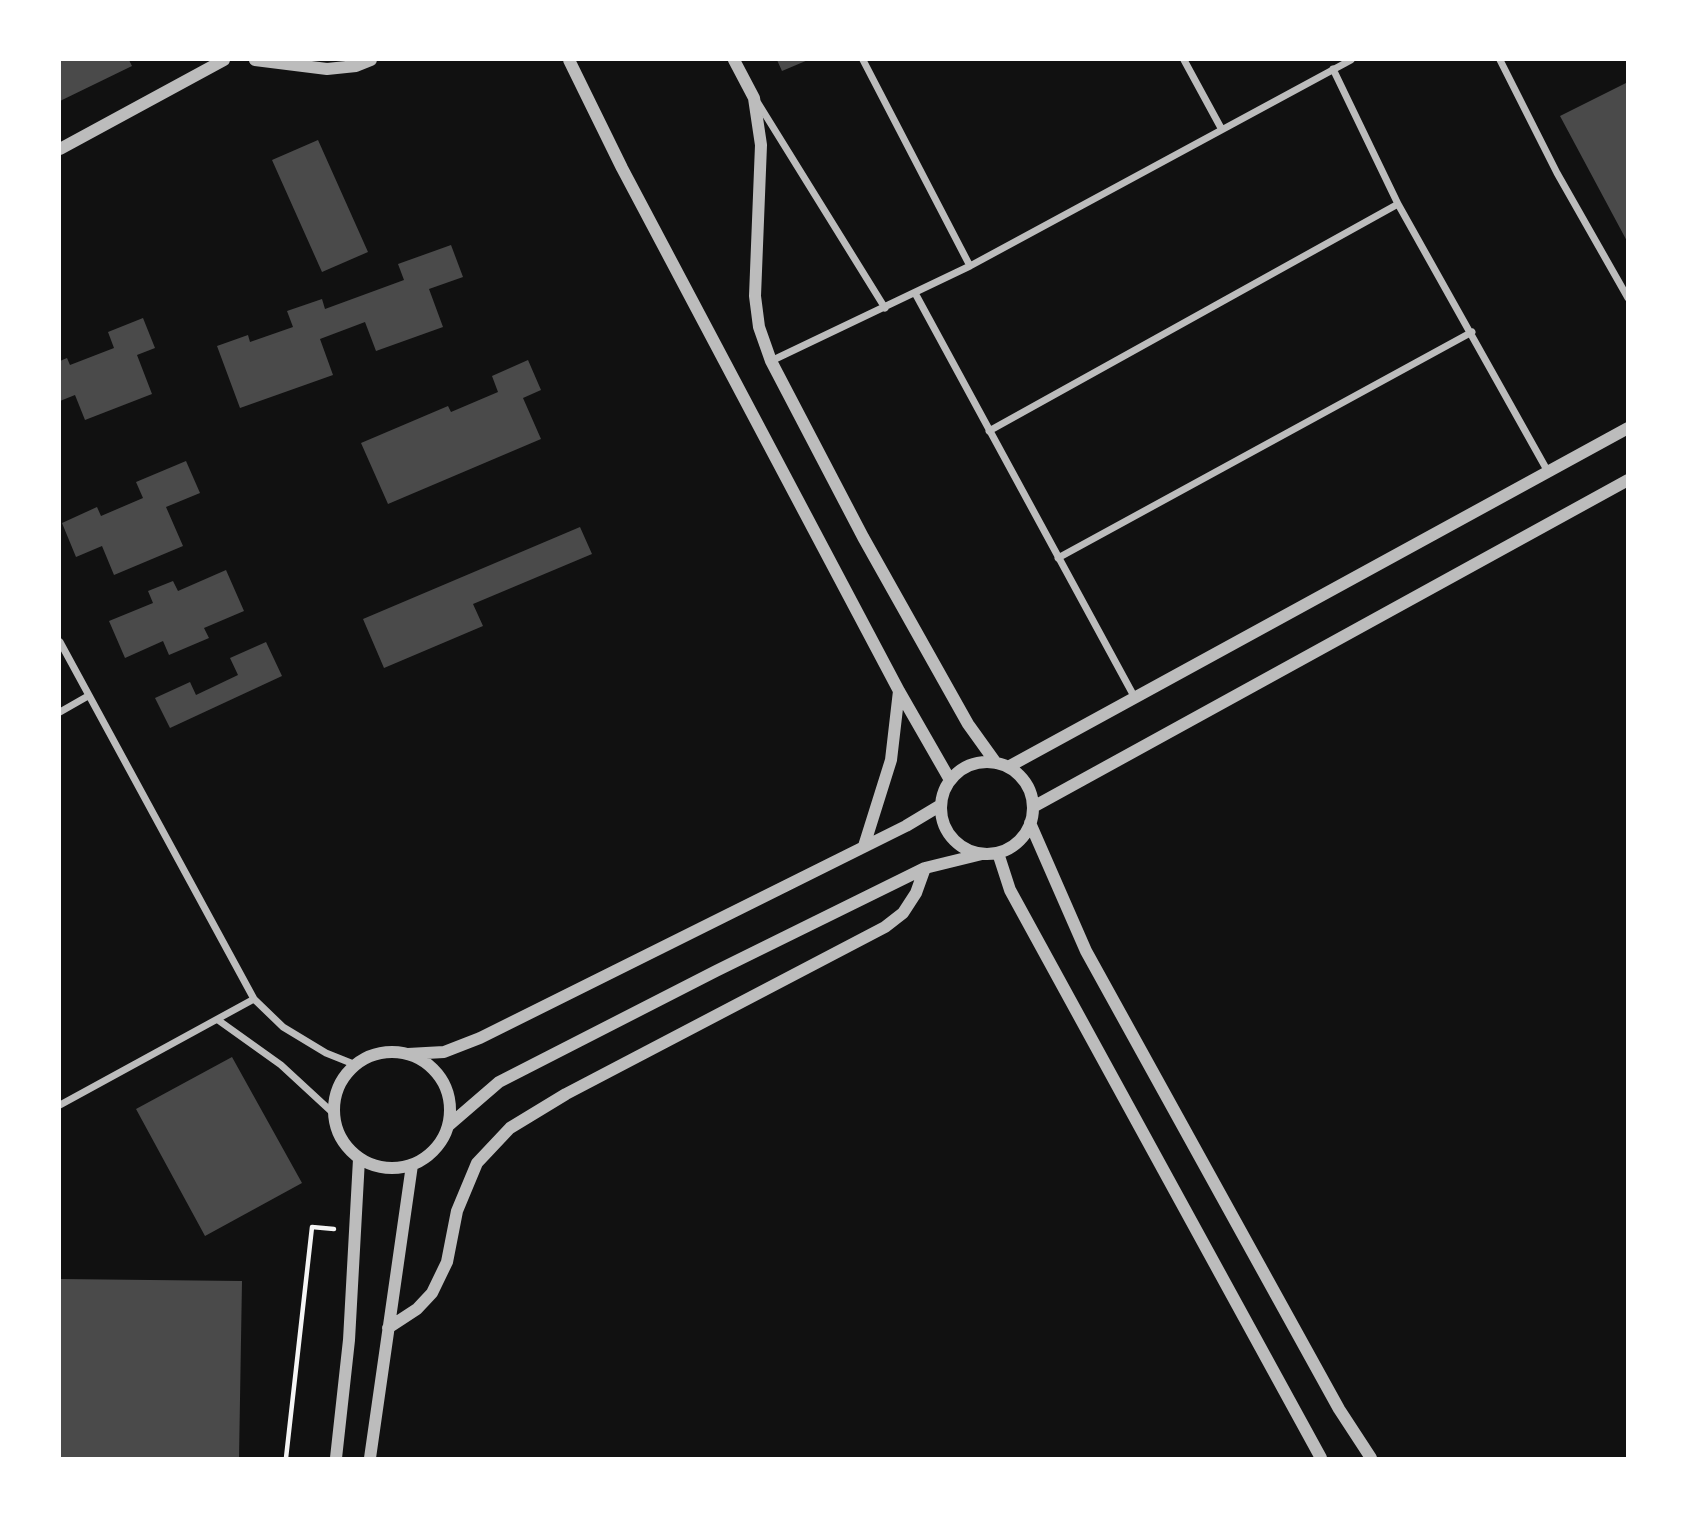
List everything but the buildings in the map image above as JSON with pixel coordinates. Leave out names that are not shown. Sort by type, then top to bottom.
[{"type":"street","points":[[60,149],[224,60]]},
{"type":"street","points":[[255,60],[327,69],[356,66],[371,60]]},
{"type":"street","points":[[569,60],[622,168],[899,691],[950,780]]},
{"type":"street","points":[[734,60],[754,98],[885,308]]},
{"type":"street","points":[[863,60],[970,266]]},
{"type":"street","points":[[1184,60],[1221,128]]},
{"type":"street","points":[[771,362],[970,266],[1221,128],[1352,60]]},
{"type":"street","points":[[1500,60],[1558,173],[1628,298]]},
{"type":"street","points":[[1333,69],[1398,204],[1547,470]]},
{"type":"street","points":[[448,1126],[499,1082],[925,868],[982,854],[998,853],[1023,837],[1030,823],[1033,807],[1029,791],[1021,777],[1002,765],[968,724],[863,537],[771,362],[759,327],[755,296],[761,145],[754,98]]},
{"type":"street","points":[[989,431],[1398,204]]},
{"type":"street","points":[[915,293],[1136,699]]},
{"type":"street","points":[[1058,558],[1472,332]]},
{"type":"street","points":[[982,854],[967,850],[954,841],[942,818],[941,805],[950,780],[971,765],[1002,765],[1136,699],[1547,470],[1628,429]]},
{"type":"street","points":[[1033,807],[1628,480]]},
{"type":"street","points":[[60,642],[254,999],[283,1027],[326,1053],[356,1065]]},
{"type":"street","points":[[864,846],[891,760],[899,691]]},
{"type":"street","points":[[60,712],[88,696]]},
{"type":"street","points":[[408,1054],[424,1062],[438,1074],[446,1090],[450,1108],[448,1126],[441,1142],[428,1156],[412,1165],[394,1168],[376,1166],[359,1159],[341,1139],[333,1112],[336,1094],[343,1078],[356,1065],[372,1056],[389,1052],[444,1052],[480,1038],[941,805]]},
{"type":"street","points":[[1030,823],[1086,951],[1339,1409],[1371,1458]]},
{"type":"street","points":[[998,853],[1010,890],[1321,1458]]},
{"type":"street","points":[[388,1328],[417,1309],[432,1293],[447,1262],[457,1211],[477,1163],[510,1128],[577,1088],[885,928],[903,912],[916,893],[925,868]]},
{"type":"street","points":[[60,1105],[254,999]]},
{"type":"street","points":[[218,1020],[281,1065],[333,1112]]},
{"type":"street","points":[[337,1458],[356,1230],[359,1159]]},
{"type":"street","points":[[370,1458],[412,1165]]},
{"type":"path","points":[[286,1458],[312,1227],[356,1230]]}]
